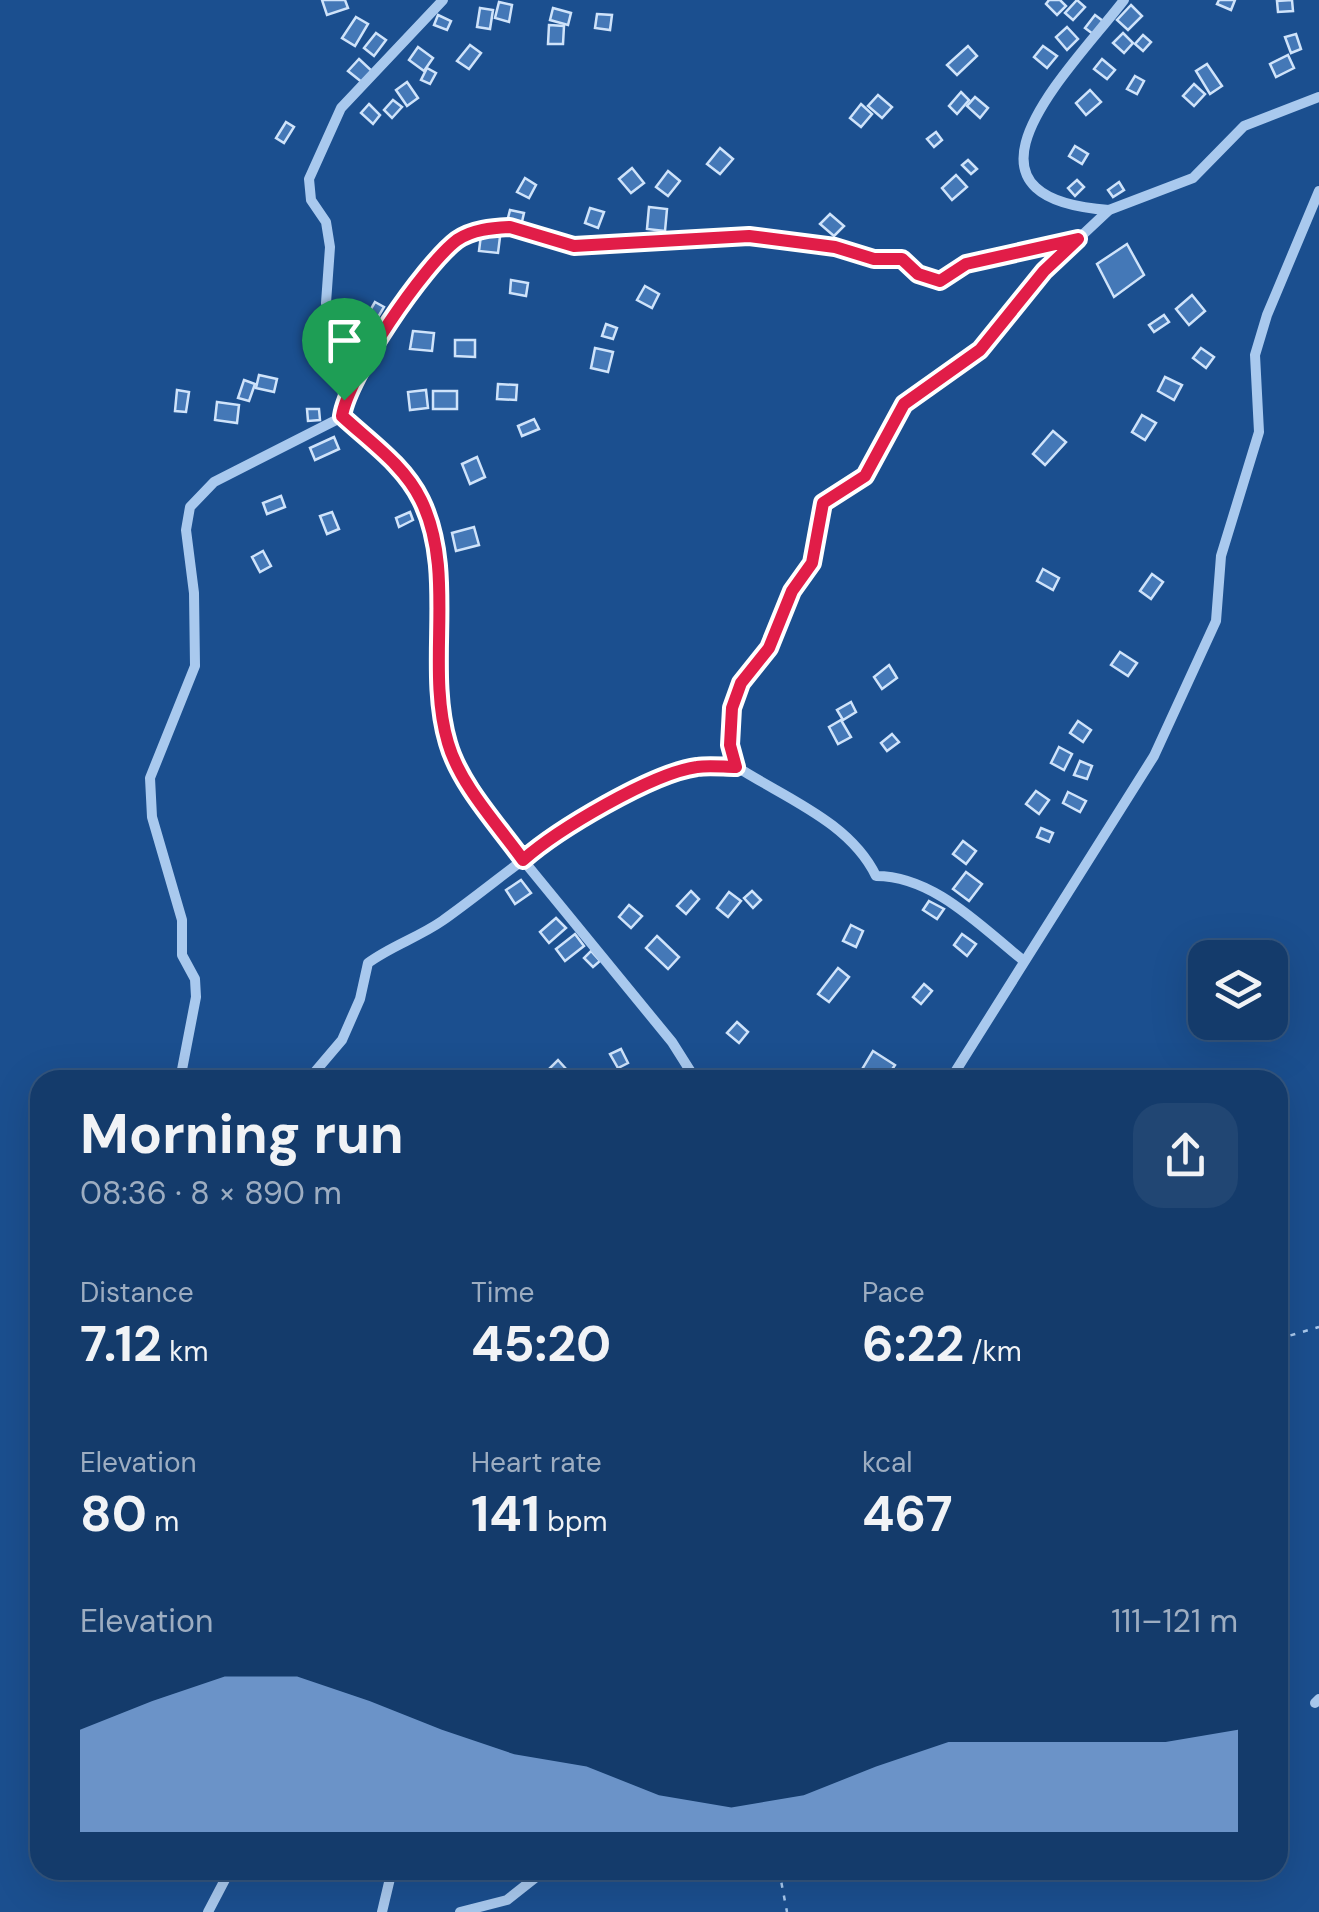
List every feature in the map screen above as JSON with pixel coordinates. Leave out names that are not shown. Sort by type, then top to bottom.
[{"type":"street","points":[[342,416],[344,400],[326,303],[328,234],[326,222],[311,200],[309,179],[340,108],[442,0]]},
{"type":"street","points":[[1109,210],[1056,203],[1038,192],[1024,169],[1022,146],[1035,116],[1124,0]]},
{"type":"street","points":[[736,767],[730,745],[732,708],[741,683],[769,648],[792,591],[812,563],[823,503],[865,476],[904,404],[980,350],[1044,271],[1109,210],[1193,178],[1244,126],[1319,96]]},
{"type":"street","points":[[956,1070],[1154,756],[1216,621],[1221,556],[1259,432],[1255,355],[1267,314],[1319,191]]},
{"type":"street","points":[[342,416],[400,468],[422,502],[440,592],[436,648],[440,714],[449,749],[523,860],[672,1042],[690,1070]]},
{"type":"street","points":[[182,1070],[196,997],[195,979],[182,956],[182,920],[152,818],[150,778],[195,666],[194,593],[186,530],[190,508],[214,482],[342,416]]},
{"type":"street","points":[[316,1070],[342,1040],[360,999],[368,963],[438,924],[545,840],[617,798],[696,766],[736,767],[822,815],[867,857],[876,876],[899,876],[940,895],[1024,961]]},
{"type":"street","points":[[208,1912],[225,1880]]},
{"type":"street","points":[[382,1912],[390,1880]]},
{"type":"street","points":[[460,1912],[507,1900],[532,1880]]},
{"type":"path","points":[[344,400],[412,292],[458,240],[482,229],[510,227],[574,246],[597,247],[676,237],[725,240],[749,236],[835,247],[874,259],[902,259],[918,274],[940,281],[966,264],[1078,239]]},
{"type":"path","points":[[1288,1336],[1319,1326]]},
{"type":"path","points":[[775,1880],[787,1912]]},
{"type":"path","points":[[778,1880],[778,1884]]},
{"type":"building","points":[[322,0],[345,0],[348,8],[327,15]]},
{"type":"building","points":[[1049,0],[1060,0],[1066,6],[1057,15],[1046,4]]},
{"type":"building","points":[[1077,0],[1085,7],[1073,20],[1065,13]]},
{"type":"building","points":[[1219,0],[1235,0],[1231,10],[1217,4]]},
{"type":"building","points":[[1292,0],[1293,11],[1278,12],[1277,1]]},
{"type":"building","points":[[499,2],[512,5],[509,22],[495,18]]},
{"type":"building","points":[[1131,5],[1142,16],[1128,30],[1117,20]]},
{"type":"building","points":[[480,8],[493,10],[490,29],[477,27]]},
{"type":"building","points":[[553,8],[571,13],[568,25],[550,20]]},
{"type":"building","points":[[597,14],[612,15],[610,30],[595,28]]},
{"type":"building","points":[[438,15],[451,21],[447,30],[434,25]]},
{"type":"building","points":[[1095,15],[1103,21],[1093,34],[1085,28]]},
{"type":"building","points":[[356,17],[368,24],[355,46],[342,38]]},
{"type":"building","points":[[549,25],[564,26],[563,44],[548,44]]},
{"type":"building","points":[[1067,27],[1078,39],[1067,50],[1056,37]]},
{"type":"building","points":[[376,33],[386,40],[374,56],[364,48]]},
{"type":"building","points":[[1123,33],[1133,43],[1124,53],[1113,43]]},
{"type":"building","points":[[1296,34],[1301,49],[1291,53],[1285,37]]},
{"type":"building","points":[[1143,35],[1151,42],[1143,51],[1135,44]]},
{"type":"building","points":[[470,45],[481,53],[469,69],[457,61]]},
{"type":"building","points":[[968,46],[977,56],[957,75],[947,65]]},
{"type":"building","points":[[1043,46],[1057,56],[1047,68],[1034,57]]},
{"type":"building","points":[[418,47],[433,58],[424,71],[409,60]]},
{"type":"building","points":[[1288,55],[1294,68],[1276,77],[1270,64]]},
{"type":"building","points":[[359,59],[373,72],[363,83],[348,71]]},
{"type":"building","points":[[1102,59],[1115,70],[1107,79],[1094,69]]},
{"type":"building","points":[[1207,64],[1222,86],[1210,94],[1196,71]]},
{"type":"building","points":[[427,68],[436,73],[430,84],[421,80]]},
{"type":"building","points":[[1135,76],[1144,81],[1137,94],[1127,89]]},
{"type":"building","points":[[407,82],[418,98],[407,106],[396,90]]},
{"type":"building","points":[[1194,84],[1205,94],[1194,106],[1183,96]]},
{"type":"building","points":[[1090,90],[1101,102],[1086,115],[1076,103]]},
{"type":"building","points":[[961,92],[969,100],[957,114],[949,106]]},
{"type":"building","points":[[878,95],[892,107],[882,118],[868,106]]},
{"type":"building","points":[[975,97],[988,108],[980,118],[967,106]]},
{"type":"building","points":[[393,100],[402,107],[392,118],[384,110]]},
{"type":"building","points":[[369,104],[380,115],[373,124],[361,113]]},
{"type":"building","points":[[861,104],[872,114],[861,127],[850,118]]},
{"type":"building","points":[[286,122],[294,127],[284,143],[276,138]]},
{"type":"building","points":[[936,132],[942,140],[934,147],[927,139]]},
{"type":"building","points":[[1075,146],[1088,154],[1082,164],[1069,156]]},
{"type":"building","points":[[720,148],[733,159],[720,174],[707,164]]},
{"type":"building","points":[[968,160],[977,169],[971,174],[962,165]]},
{"type":"building","points":[[632,168],[644,183],[631,193],[619,179]]},
{"type":"building","points":[[668,171],[680,181],[668,196],[656,187]]},
{"type":"building","points":[[956,175],[967,187],[952,200],[942,188]]},
{"type":"building","points":[[525,178],[536,185],[529,198],[517,192]]},
{"type":"building","points":[[1077,180],[1084,187],[1075,196],[1068,188]]},
{"type":"building","points":[[1119,182],[1124,190],[1113,197],[1108,190]]},
{"type":"building","points":[[649,207],[667,209],[665,231],[647,229]]},
{"type":"building","points":[[590,208],[604,212],[598,228],[585,223]]},
{"type":"building","points":[[510,210],[524,213],[521,226],[507,222]]},
{"type":"building","points":[[830,214],[844,226],[834,236],[820,224]]},
{"type":"building","points":[[481,235],[500,237],[498,253],[479,251]]},
{"type":"building","points":[[1127,244],[1144,275],[1114,297],[1097,264]]},
{"type":"building","points":[[511,280],[528,283],[526,296],[510,293]]},
{"type":"building","points":[[645,286],[659,294],[652,308],[637,300]]},
{"type":"building","points":[[1192,295],[1205,311],[1189,325],[1176,309]]},
{"type":"building","points":[[375,302],[384,307],[374,324],[365,319]]},
{"type":"building","points":[[1164,315],[1169,322],[1154,332],[1149,325]]},
{"type":"building","points":[[606,324],[617,328],[613,339],[602,336]]},
{"type":"building","points":[[413,331],[434,333],[432,351],[410,349]]},
{"type":"building","points":[[455,340],[475,340],[475,357],[455,356]]},
{"type":"building","points":[[595,348],[613,352],[608,372],[591,368]]},
{"type":"building","points":[[1201,348],[1214,357],[1206,368],[1193,358]]},
{"type":"building","points":[[259,375],[277,379],[274,392],[256,388]]},
{"type":"building","points":[[1165,377],[1182,385],[1174,400],[1158,391]]},
{"type":"building","points":[[244,380],[255,384],[249,401],[238,398]]},
{"type":"building","points":[[498,384],[517,385],[516,400],[497,399]]},
{"type":"building","points":[[177,390],[189,392],[186,412],[175,411]]},
{"type":"building","points":[[426,390],[428,408],[410,410],[408,392]]},
{"type":"building","points":[[433,391],[457,391],[457,409],[433,409]]},
{"type":"building","points":[[217,402],[239,405],[237,423],[215,420]]},
{"type":"building","points":[[307,409],[319,409],[320,420],[308,421]]},
{"type":"building","points":[[1142,415],[1156,423],[1145,440],[1132,432]]},
{"type":"building","points":[[534,419],[539,429],[522,436],[518,426]]},
{"type":"building","points":[[1053,431],[1066,442],[1045,465],[1033,454]]},
{"type":"building","points":[[334,437],[339,449],[315,460],[310,448]]},
{"type":"building","points":[[477,457],[485,477],[470,484],[462,464]]},
{"type":"building","points":[[281,496],[285,507],[267,514],[263,503]]},
{"type":"building","points":[[332,512],[339,529],[327,534],[320,516]]},
{"type":"building","points":[[410,512],[413,520],[399,527],[396,518]]},
{"type":"building","points":[[474,527],[479,545],[456,551],[452,533]]},
{"type":"building","points":[[263,551],[271,566],[260,572],[252,557]]},
{"type":"building","points":[[1043,569],[1059,578],[1053,590],[1037,581]]},
{"type":"building","points":[[1152,574],[1163,582],[1151,599],[1140,591]]},
{"type":"building","points":[[1120,652],[1137,663],[1128,676],[1111,665]]},
{"type":"building","points":[[889,665],[897,678],[882,689],[874,677]]},
{"type":"building","points":[[851,702],[856,712],[843,720],[837,710]]},
{"type":"building","points":[[841,720],[851,737],[838,744],[829,727]]},
{"type":"building","points":[[1078,721],[1091,730],[1083,742],[1070,733]]},
{"type":"building","points":[[892,734],[899,742],[887,751],[881,743]]},
{"type":"building","points":[[1059,747],[1072,754],[1064,770],[1051,763]]},
{"type":"building","points":[[1080,761],[1092,766],[1087,779],[1074,775]]},
{"type":"building","points":[[1036,791],[1049,800],[1039,814],[1026,804]]},
{"type":"building","points":[[1068,792],[1086,801],[1080,812],[1063,803]]},
{"type":"building","points":[[1041,828],[1053,833],[1049,842],[1037,837]]},
{"type":"building","points":[[963,841],[976,851],[966,864],[953,854]]},
{"type":"building","points":[[966,872],[982,884],[969,901],[953,889]]},
{"type":"building","points":[[521,880],[531,893],[515,904],[506,890]]},
{"type":"building","points":[[691,891],[699,899],[686,914],[677,906]]},
{"type":"building","points":[[752,891],[761,900],[753,908],[744,898]]},
{"type":"building","points":[[729,892],[741,901],[728,917],[717,908]]},
{"type":"building","points":[[929,901],[944,909],[937,919],[923,910]]},
{"type":"building","points":[[629,905],[642,916],[631,928],[619,917]]},
{"type":"building","points":[[556,918],[566,928],[549,943],[540,932]]},
{"type":"building","points":[[851,925],[863,931],[856,947],[843,941]]},
{"type":"building","points":[[575,934],[584,946],[565,961],[556,949]]},
{"type":"building","points":[[962,934],[976,944],[967,956],[954,945]]},
{"type":"building","points":[[657,936],[679,957],[668,969],[646,948]]},
{"type":"building","points":[[591,951],[600,961],[593,967],[584,958]]},
{"type":"building","points":[[838,968],[849,977],[829,1002],[818,994]]},
{"type":"building","points":[[924,984],[932,991],[921,1004],[913,997]]},
{"type":"building","points":[[737,1022],[748,1032],[739,1043],[727,1033]]},
{"type":"building","points":[[621,1049],[628,1063],[618,1068],[610,1054]]},
{"type":"building","points":[[873,1051],[895,1065],[892,1070],[862,1070]]},
{"type":"building","points":[[558,1060],[567,1070],[550,1070]]},
{"type":"route","points":[[510,227],[574,246],[597,247],[676,237],[725,240],[749,236],[835,247],[874,259],[902,259],[918,274],[940,281],[966,264],[992,256],[1041,250],[1056,241],[1078,239],[1044,271],[980,350],[931,381],[904,404],[890,437],[865,476],[823,503],[812,563],[792,591],[769,648],[741,683],[732,708],[730,745],[736,767],[696,766],[617,798],[545,840],[523,860],[449,749],[440,714],[436,648],[440,592],[422,502],[400,468],[342,416],[344,400],[412,292],[458,240],[482,229],[510,227]]}]
